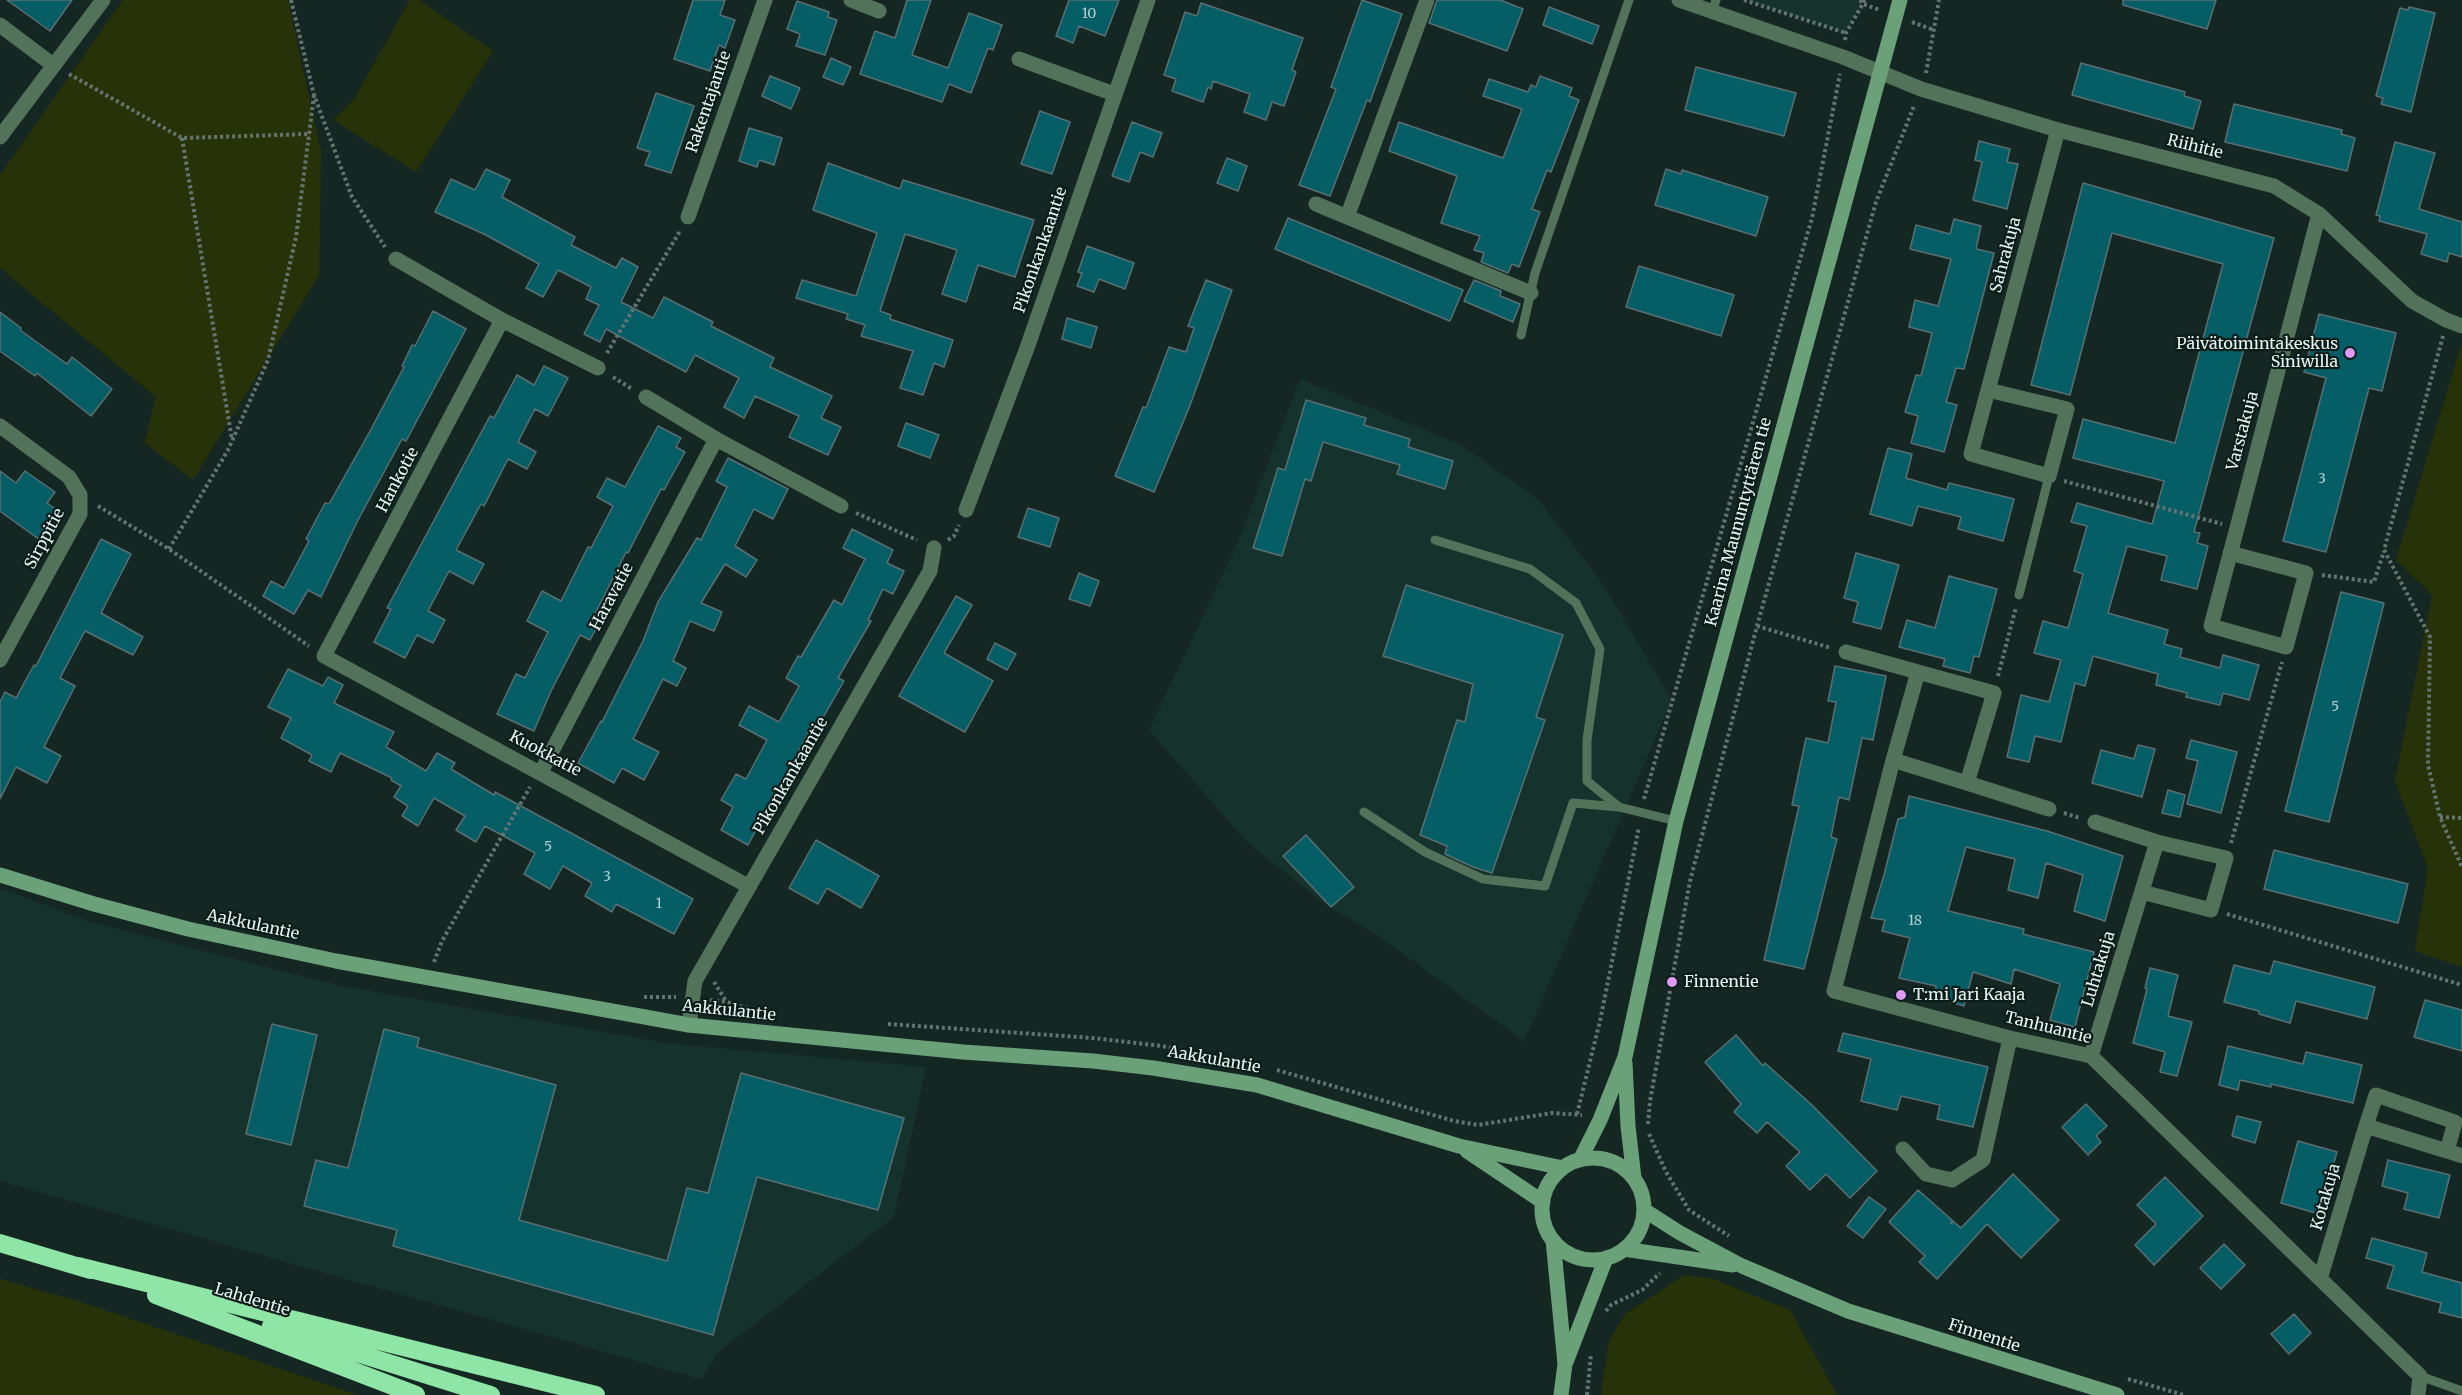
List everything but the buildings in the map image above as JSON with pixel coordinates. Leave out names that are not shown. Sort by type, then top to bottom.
[{"type":"highway","name":"Lahdentie","points":[[0,1243],[491,1395]]},
{"type":"highway","points":[[78,1266],[416,1395]]},
{"type":"highway","points":[[78,1266],[596,1395]]},
{"type":"street","points":[[0,137],[103,0]]},
{"type":"street","name":"Rakentajantie","points":[[688,217],[765,0]]},
{"type":"street","points":[[851,0],[879,11]]},
{"type":"street","name":"Pikonkankaantie","points":[[966,510],[1030,339],[1148,0]]},
{"type":"street","points":[[1347,217],[1427,0]]},
{"type":"street","name":"Riihitie","points":[[1679,0],[1714,6],[1881,71],[1921,89],[2058,130],[2274,186],[2319,214],[2412,301],[2462,326]]},
{"type":"street","name":"Kaarina Maununtyttären tie","points":[[1580,1160],[1600,1120],[1625,1057],[1676,821],[1900,0]]},
{"type":"street","points":[[0,25],[52,65]]},
{"type":"street","points":[[1019,59],[1114,94]]},
{"type":"street","name":"Sahrakuja","points":[[2049,476],[1971,454],[2058,130]]},
{"type":"street","points":[[1316,204],[1531,293]]},
{"type":"street","name":"Varstakuja","points":[[2286,647],[2211,626],[2319,214]]},
{"type":"street","points":[[396,259],[502,320],[598,368]]},
{"type":"street","name":"Hankotie","points":[[324,656],[502,320]]},
{"type":"street","points":[[1988,390],[2067,409],[2049,476]]},
{"type":"street","points":[[646,397],[716,439],[840,506]]},
{"type":"street","name":"Sirppitie","points":[[0,426],[69,477],[80,495],[80,514],[0,660]]},
{"type":"street","name":"Haravatie","points":[[541,772],[716,439]]},
{"type":"street","name":"Pikonkankaantie","points":[[689,1025],[694,981],[930,572],[934,548]]},
{"type":"street","points":[[2230,553],[2306,573],[2286,647]]},
{"type":"street","points":[[1846,652],[1994,693],[1967,783]]},
{"type":"street","name":"Kuokkatie","points":[[324,656],[748,886]]},
{"type":"street","name":"Tanhuantie","points":[[1918,672],[1834,991],[2010,1038],[2091,1056],[2420,1376]]},
{"type":"street","points":[[1893,760],[2049,808]]},
{"type":"street","points":[[2095,822],[2157,842],[2226,858],[2211,910],[2142,892]]},
{"type":"street","name":"Luhtakuja","points":[[2091,1056],[2157,842]]},
{"type":"street","name":"Aakkulantie","points":[[0,875],[94,904],[189,929],[336,961],[689,1025],[1153,1068],[1257,1085],[1459,1146],[1563,1168]]},
{"type":"street","points":[[1903,1149],[1926,1173],[1952,1180],[1983,1160],[2010,1038]]},
{"type":"street","name":"Kaarina Maununtyttären tie","points":[[1625,1057],[1628,1126],[1634,1178]]},
{"type":"street","name":"Kotakuja","points":[[2320,1279],[2376,1095],[2455,1122],[2447,1151]]},
{"type":"street","points":[[2366,1125],[2462,1156]]},
{"type":"street","name":"Aakkulantie","points":[[1459,1146],[1543,1202]]},
{"type":"street","points":[[1553,1240],[1564,1250],[1577,1257],[1591,1260],[1606,1258],[1624,1249],[1635,1239],[1642,1225],[1644,1210],[1642,1193],[1634,1178],[1624,1168],[1610,1161],[1595,1158],[1580,1160],[1563,1168],[1550,1184],[1543,1202],[1545,1222],[1553,1240],[1565,1364],[1561,1395]]},
{"type":"street","name":"Finnentie","points":[[1644,1210],[1680,1233],[1742,1266],[1848,1311],[2117,1395]]},
{"type":"street","name":"Finnentie","points":[[1624,1249],[1742,1266]]},
{"type":"street","points":[[1565,1364],[1606,1258]]},
{"type":"street","points":[[2418,1395],[2420,1376]]},
{"type":"lane","points":[[1521,335],[1535,273],[1629,0]]},
{"type":"lane","points":[[2019,595],[2049,476]]},
{"type":"lane","points":[[1435,540],[1530,568],[1576,603],[1600,649],[1587,740],[1587,781],[1618,807]]},
{"type":"lane","points":[[1364,812],[1425,852],[1483,879],[1545,886],[1573,802],[1618,807],[1676,821]]},
{"type":"lane","points":[[2420,1376],[2462,1391]]},
{"type":"path","points":[[291,0],[314,94],[352,197],[396,259]]},
{"type":"path","points":[[1744,0],[1846,33]]},
{"type":"path","points":[[1735,1239],[1689,1210],[1666,1172],[1648,1131],[1650,1101],[1690,881],[1757,626],[1876,202],[1925,76],[1939,0]]},
{"type":"path","points":[[1267,1067],[1309,1077],[1454,1121],[1478,1125],[1533,1115],[1577,1114],[1599,1021],[1642,813],[1812,218],[1846,33],[1863,1]]},
{"type":"path","points":[[52,65],[182,138],[310,134]]},
{"type":"path","points":[[169,549],[232,441],[268,360],[296,237],[314,94]]},
{"type":"path","points":[[182,138],[232,441]]},
{"type":"path","points":[[646,397],[598,368],[688,217]]},
{"type":"path","points":[[2306,573],[2374,582],[2446,320]]},
{"type":"path","points":[[2049,476],[2237,528]]},
{"type":"path","points":[[80,495],[169,549],[324,656]]},
{"type":"path","points":[[840,506],[934,548],[954,536],[966,510]]},
{"type":"path","points":[[2384,550],[2430,637],[2428,765],[2440,818],[2462,867]]},
{"type":"path","points":[[1994,693],[2019,595]]},
{"type":"path","points":[[1757,626],[1846,652]]},
{"type":"path","points":[[2226,858],[2286,647]]},
{"type":"path","points":[[431,967],[442,941],[525,793],[541,772]]},
{"type":"path","points":[[2049,808],[2095,822]]},
{"type":"path","points":[[2440,818],[2462,818]]},
{"type":"path","points":[[2211,910],[2462,985]]},
{"type":"path","points":[[634,998],[726,1002],[766,1014]]},
{"type":"path","points":[[880,1023],[1093,1038],[1162,1046],[1256,1065]]},
{"type":"path","points":[[1680,1233],[1689,1210]]},
{"type":"path","points":[[1600,1319],[1611,1305],[1642,1290],[1656,1280],[1672,1257]]},
{"type":"path","points":[[1587,1395],[1592,1346]]},
{"type":"path","points":[[2117,1376],[2184,1395]]},
{"type":"shaded area","points":[[1744,0],[1865,0],[1846,33]]},
{"type":"shaded area","points":[[1300,379],[1461,445],[1538,499],[1603,584],[1672,700],[1524,1041],[1377,935],[1325,904],[1248,843],[1149,730],[1238,542]]},
{"type":"shaded area","points":[[0,888],[90,922],[341,986],[672,1044],[926,1067],[894,1217],[718,1352],[701,1379],[0,1181]]},
{"type":"green space","points":[[123,0],[288,0],[321,151],[319,275],[193,480],[145,443],[156,397],[0,268],[0,175]]},
{"type":"green space","points":[[410,0],[419,0],[493,51],[416,172],[333,120],[354,99]]},
{"type":"green space","points":[[2461,346],[2462,967],[2415,951],[2428,868],[2395,781],[2432,595],[2396,560]]},
{"type":"green space","points":[[1684,1275],[1713,1279],[1790,1310],[1837,1395],[1601,1395],[1609,1341],[1625,1314]]},
{"type":"green space","points":[[0,1279],[77,1301],[358,1395],[0,1395]]},
{"type":"place","name":"Päivätoimintakeskus Siniwilla","points":[[2350,353]]},
{"type":"place","name":"Finnentie","points":[[1672,982]]},
{"type":"place","name":"T:mi Jari Kaaja","points":[[1901,995]]}]
